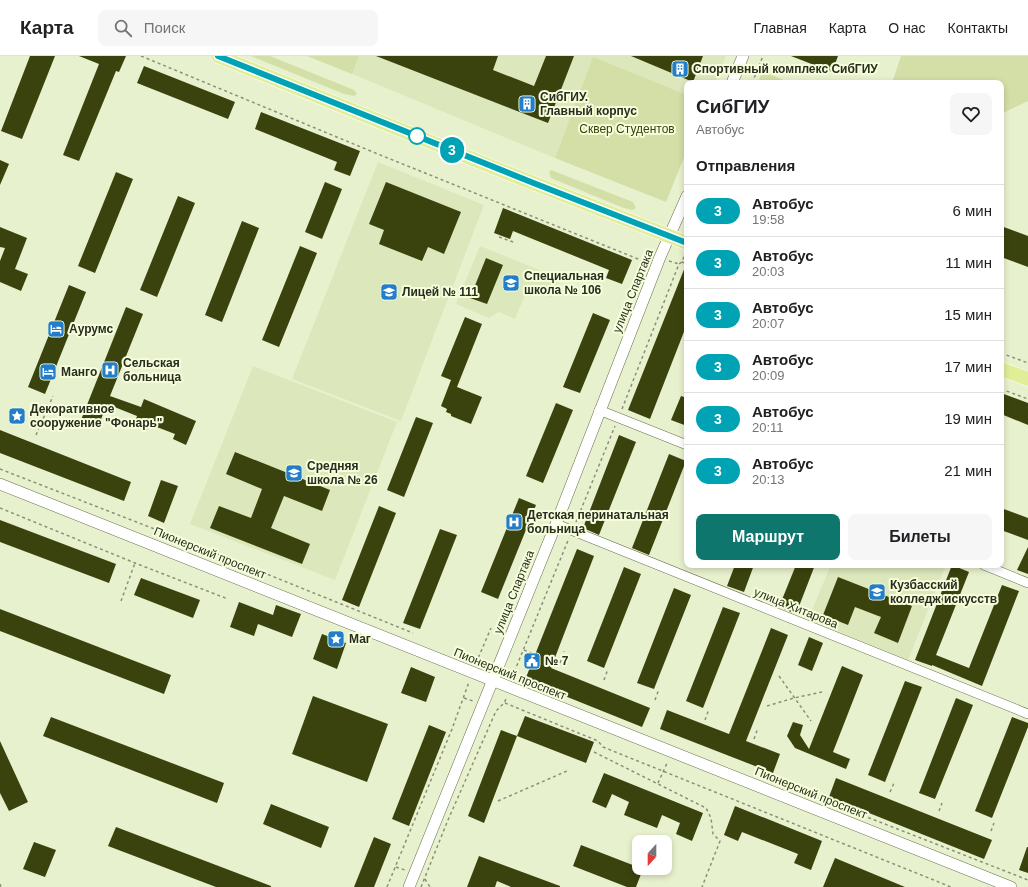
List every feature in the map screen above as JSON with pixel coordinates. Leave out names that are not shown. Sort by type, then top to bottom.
[{"type":"main road","points":[[218,56],[521,178],[670,236],[684,246]]},
{"type":"main road","points":[[1004,370],[1028,380]]},
{"type":"street","points":[[733,80],[743,56]]},
{"type":"street","name":"улица Спартака","points":[[409,887],[556,524],[599,410],[660,257],[684,203]]},
{"type":"street","points":[[599,410],[684,444]]},
{"type":"street","name":"Пионерский проспект","points":[[0,484],[672,752],[842,818],[1011,887]]},
{"type":"street","name":"улица Хитарова","points":[[556,524],[1028,714]]},
{"type":"street","points":[[991,568],[1028,583]]},
{"type":"path","points":[[141,56],[643,261]]},
{"type":"path","points":[[753,80],[763,56]]},
{"type":"path","points":[[499,236],[516,243]]},
{"type":"path","points":[[421,887],[448,820],[496,711],[504,703],[515,679],[513,675],[684,254]]},
{"type":"path","points":[[1004,353],[1028,363]]},
{"type":"path","points":[[1004,389],[1028,399]]},
{"type":"path","points":[[36,435],[53,396]]},
{"type":"path","points":[[0,469],[413,633]]},
{"type":"path","points":[[0,508],[228,599]]},
{"type":"path","points":[[121,601],[135,563]]},
{"type":"path","points":[[387,887],[452,729],[472,672],[491,628]]},
{"type":"path","points":[[524,650],[536,654]]},
{"type":"path","points":[[560,663],[564,651]]},
{"type":"path","points":[[604,680],[608,669]]},
{"type":"path","points":[[779,676],[811,721]]},
{"type":"path","points":[[655,700],[659,689]]},
{"type":"path","points":[[767,706],[822,692]]},
{"type":"path","points":[[504,703],[598,741],[603,747],[951,887]]},
{"type":"path","points":[[705,720],[709,708]]},
{"type":"path","points":[[754,739],[758,728]]},
{"type":"path","points":[[594,752],[706,808],[711,818],[714,834],[720,841],[702,887]]},
{"type":"path","points":[[658,783],[672,752]]},
{"type":"path","points":[[498,801],[567,771]]},
{"type":"path","points":[[890,792],[894,782]]},
{"type":"path","points":[[799,790],[1028,880]]},
{"type":"path","points":[[939,811],[942,803]]},
{"type":"path","points":[[991,831],[994,823]]},
{"type":"shaded area","points":[[359,56],[726,56],[716,80],[684,80],[684,94],[593,58],[555,158],[352,74]]},
{"type":"shaded area","name":"Лицей № 111","points":[[378,162],[484,205],[401,421],[292,379]]},
{"type":"shaded area","name":"Специальная школа № 106","points":[[480,246],[559,278],[551,298],[528,288],[515,319],[499,312],[489,318],[456,304]]},
{"type":"shaded area","name":"Средняя школа № 26","points":[[253,366],[397,422],[335,580],[190,524]]},
{"type":"shaded area","name":"Кузбасский колледж искусств","points":[[830,568],[945,568],[908,660],[808,619]]},
{"type":"green space","points":[[251,56],[270,56],[354,90],[357,94],[354,96],[344,94]]},
{"type":"green space","points":[[307,56],[359,56],[352,74]]},
{"type":"green space","points":[[901,56],[1028,56],[1028,101],[1004,113],[1004,80],[893,80]]},
{"type":"green space","name":"Сквер Студентов","points":[[593,57],[684,94],[684,157],[666,202],[555,158]]},
{"type":"green space","points":[[762,71],[784,80],[759,80]]},
{"type":"green space","points":[[551,170],[633,202],[636,208],[633,210],[624,208],[551,178],[549,172]]},
{"type":"building","points":[[30,56],[55,56],[22,139],[1,131]]},
{"type":"building","points":[[79,56],[126,56],[119,72],[116,71],[79,161],[63,155],[99,64]]},
{"type":"building","name":"СибГИУ. Главный корпус","points":[[376,56],[498,56],[493,70],[534,86],[546,56],[574,56],[548,123]]},
{"type":"building","name":"Спортивный комплекс СибГИУ","points":[[631,56],[703,56],[694,80],[688,80]]},
{"type":"building","points":[[791,56],[838,56],[832,72]]},
{"type":"building","points":[[144,66],[235,102],[228,119],[137,83]]},
{"type":"building","points":[[261,112],[360,151],[350,176],[334,170],[337,162],[255,129]]},
{"type":"building","points":[[0,160],[9,164],[0,185]]},
{"type":"building","points":[[116,172],[133,179],[95,273],[78,266]]},
{"type":"building","points":[[325,182],[342,189],[322,239],[305,232]]},
{"type":"building","points":[[386,182],[461,212],[444,254],[428,247],[422,261],[379,244],[384,230],[369,224]]},
{"type":"building","points":[[178,196],[195,203],[157,297],[140,290]]},
{"type":"building","points":[[503,208],[632,260],[622,284],[606,278],[609,270],[513,231],[510,239],[494,233]]},
{"type":"building","points":[[242,221],[259,228],[222,322],[205,315]]},
{"type":"building","points":[[0,227],[27,238],[15,269],[28,274],[21,291],[0,282],[0,261],[5,248],[0,247]]},
{"type":"building","points":[[1004,227],[1028,236],[1028,267],[1004,258]]},
{"type":"building","points":[[300,246],[317,253],[279,347],[262,340]]},
{"type":"building","points":[[486,258],[503,265],[487,304],[470,298]]},
{"type":"building","points":[[684,270],[684,332],[650,419],[628,410]]},
{"type":"building","points":[[69,285],[86,292],[45,394],[28,387]]},
{"type":"building","points":[[126,307],[143,314],[110,396],[141,407],[144,399],[196,421],[186,445],[173,439],[175,434],[149,424],[147,430],[134,425],[137,416],[107,404],[98,427],[81,420]]},
{"type":"building","points":[[593,313],[610,320],[580,393],[563,387]]},
{"type":"building","points":[[465,317],[482,324],[457,387],[482,397],[471,424],[451,416],[451,414],[446,412],[447,409],[441,406],[451,380],[441,376]]},
{"type":"building","points":[[1004,394],[1028,403],[1028,425],[1004,415]]},
{"type":"building","points":[[681,396],[684,397],[684,425],[671,420]]},
{"type":"building","points":[[556,403],[573,410],[543,483],[526,476]]},
{"type":"building","points":[[416,417],[433,423],[404,497],[387,490]]},
{"type":"building","points":[[0,430],[131,482],[124,501],[0,453]]},
{"type":"building","points":[[619,435],[636,442],[599,535],[583,528]]},
{"type":"building","points":[[235,452],[330,490],[322,511],[284,496],[271,528],[310,544],[302,564],[210,528],[219,506],[251,518],[262,489],[226,474]]},
{"type":"building","points":[[669,454],[684,460],[684,466],[649,555],[632,548]]},
{"type":"building","points":[[161,480],[178,486],[164,523],[148,516]]},
{"type":"building","points":[[519,498],[536,505],[498,599],[481,592]]},
{"type":"building","points":[[379,506],[396,513],[359,607],[342,600]]},
{"type":"building","points":[[1004,509],[1028,518],[1028,540],[1004,531]]},
{"type":"building","points":[[0,520],[116,564],[109,583],[0,542]]},
{"type":"building","points":[[440,529],[457,535],[420,629],[403,623]]},
{"type":"building","points":[[1028,547],[1028,574],[1017,570]]},
{"type":"building","points":[[577,549],[594,556],[551,668],[650,708],[642,727],[525,680]]},
{"type":"building","points":[[624,567],[641,574],[604,668],[587,661]]},
{"type":"building","points":[[734,568],[753,568],[744,592],[727,586]]},
{"type":"building","points":[[795,568],[814,568],[796,614],[779,607]]},
{"type":"building","points":[[951,568],[959,568],[969,572],[936,655],[969,668],[1002,585],[1019,591],[982,686],[932,665],[915,660]]},
{"type":"building","points":[[838,577],[912,606],[898,643],[874,633],[881,617],[855,607],[848,625],[823,615]]},
{"type":"building","points":[[141,578],[200,600],[193,618],[134,595]]},
{"type":"building","points":[[674,588],[691,595],[654,689],[637,683]]},
{"type":"building","points":[[239,602],[273,615],[276,605],[301,614],[292,637],[258,624],[254,636],[230,627]]},
{"type":"building","points":[[723,607],[740,613],[703,708],[686,701]]},
{"type":"building","points":[[0,609],[171,675],[164,694],[0,631]]},
{"type":"building","points":[[771,628],[788,635],[746,741],[780,754],[773,773],[660,729],[667,710],[729,734]]},
{"type":"building","points":[[322,634],[346,643],[337,669],[313,659]]},
{"type":"building","points":[[809,637],[823,643],[812,671],[798,665]]},
{"type":"building","points":[[842,666],[863,675],[833,752],[850,759],[846,769],[795,748],[787,736],[793,722],[803,725],[800,735],[809,749]]},
{"type":"building","points":[[411,667],[435,677],[426,702],[401,693]]},
{"type":"building","points":[[905,681],[922,687],[885,782],[868,775]]},
{"type":"building","points":[[313,696],[388,724],[367,782],[292,754]]},
{"type":"building","points":[[956,698],[973,705],[935,799],[919,793]]},
{"type":"building","points":[[525,716],[594,742],[586,763],[517,736]]},
{"type":"building","points":[[51,717],[224,783],[217,803],[43,736]]},
{"type":"building","points":[[1012,717],[1028,723],[1028,727],[992,818],[975,811]]},
{"type":"building","points":[[429,725],[446,732],[409,826],[392,819]]},
{"type":"building","points":[[501,730],[517,736],[484,823],[468,816]]},
{"type":"building","points":[[0,741],[28,802],[9,811],[0,793]]},
{"type":"building","points":[[604,773],[703,813],[692,841],[676,834],[680,823],[662,815],[657,828],[624,815],[629,802],[612,794],[606,808],[592,802]]},
{"type":"building","points":[[836,778],[992,840],[984,859],[829,797]]},
{"type":"building","points":[[271,804],[329,827],[321,848],[263,824]]},
{"type":"building","points":[[735,806],[822,841],[811,870],[794,863],[798,854],[742,832],[738,841],[724,835]]},
{"type":"building","points":[[116,827],[271,887],[216,887],[108,846]]},
{"type":"building","points":[[374,837],[391,844],[374,887],[354,887]]},
{"type":"building","points":[[34,842],[56,850],[45,877],[23,869]]},
{"type":"building","points":[[581,845],[632,865],[632,875],[641,875],[636,887],[627,887],[573,866]]},
{"type":"building","points":[[1028,847],[1028,873],[1019,870]]},
{"type":"building","points":[[479,856],[560,887],[511,887],[497,881],[495,887],[467,887]]},
{"type":"building","points":[[835,858],[905,887],[823,887]]},
{"type":"bus line","name":"3","points":[[218,56],[684,242]]},
{"type":"place","name":"Спортивный комплекс СибГИУ","points":[[680,69]]},
{"type":"place","name":"СибГИУ. Главный корпус","points":[[527,104]]},
{"type":"place","name":"Специальная школа № 106","points":[[511,283]]},
{"type":"place","name":"Лицей № 111","points":[[389,292]]},
{"type":"place","name":"Аурумс","points":[[56,329]]},
{"type":"place","name":"Сельская больница","points":[[110,370]]},
{"type":"place","name":"Манго","points":[[48,372]]},
{"type":"place","name":"Декоративное сооружение \"Фонарь\"","points":[[17,416]]},
{"type":"place","name":"Средняя школа № 26","points":[[294,473]]},
{"type":"place","name":"Детская перинатальная больница","points":[[514,522]]},
{"type":"place","name":"Кузбасский колледж искусств","points":[[877,592]]},
{"type":"place","name":"Маг","points":[[336,639]]},
{"type":"place","name":"№ 7","points":[[532,661]]}]
